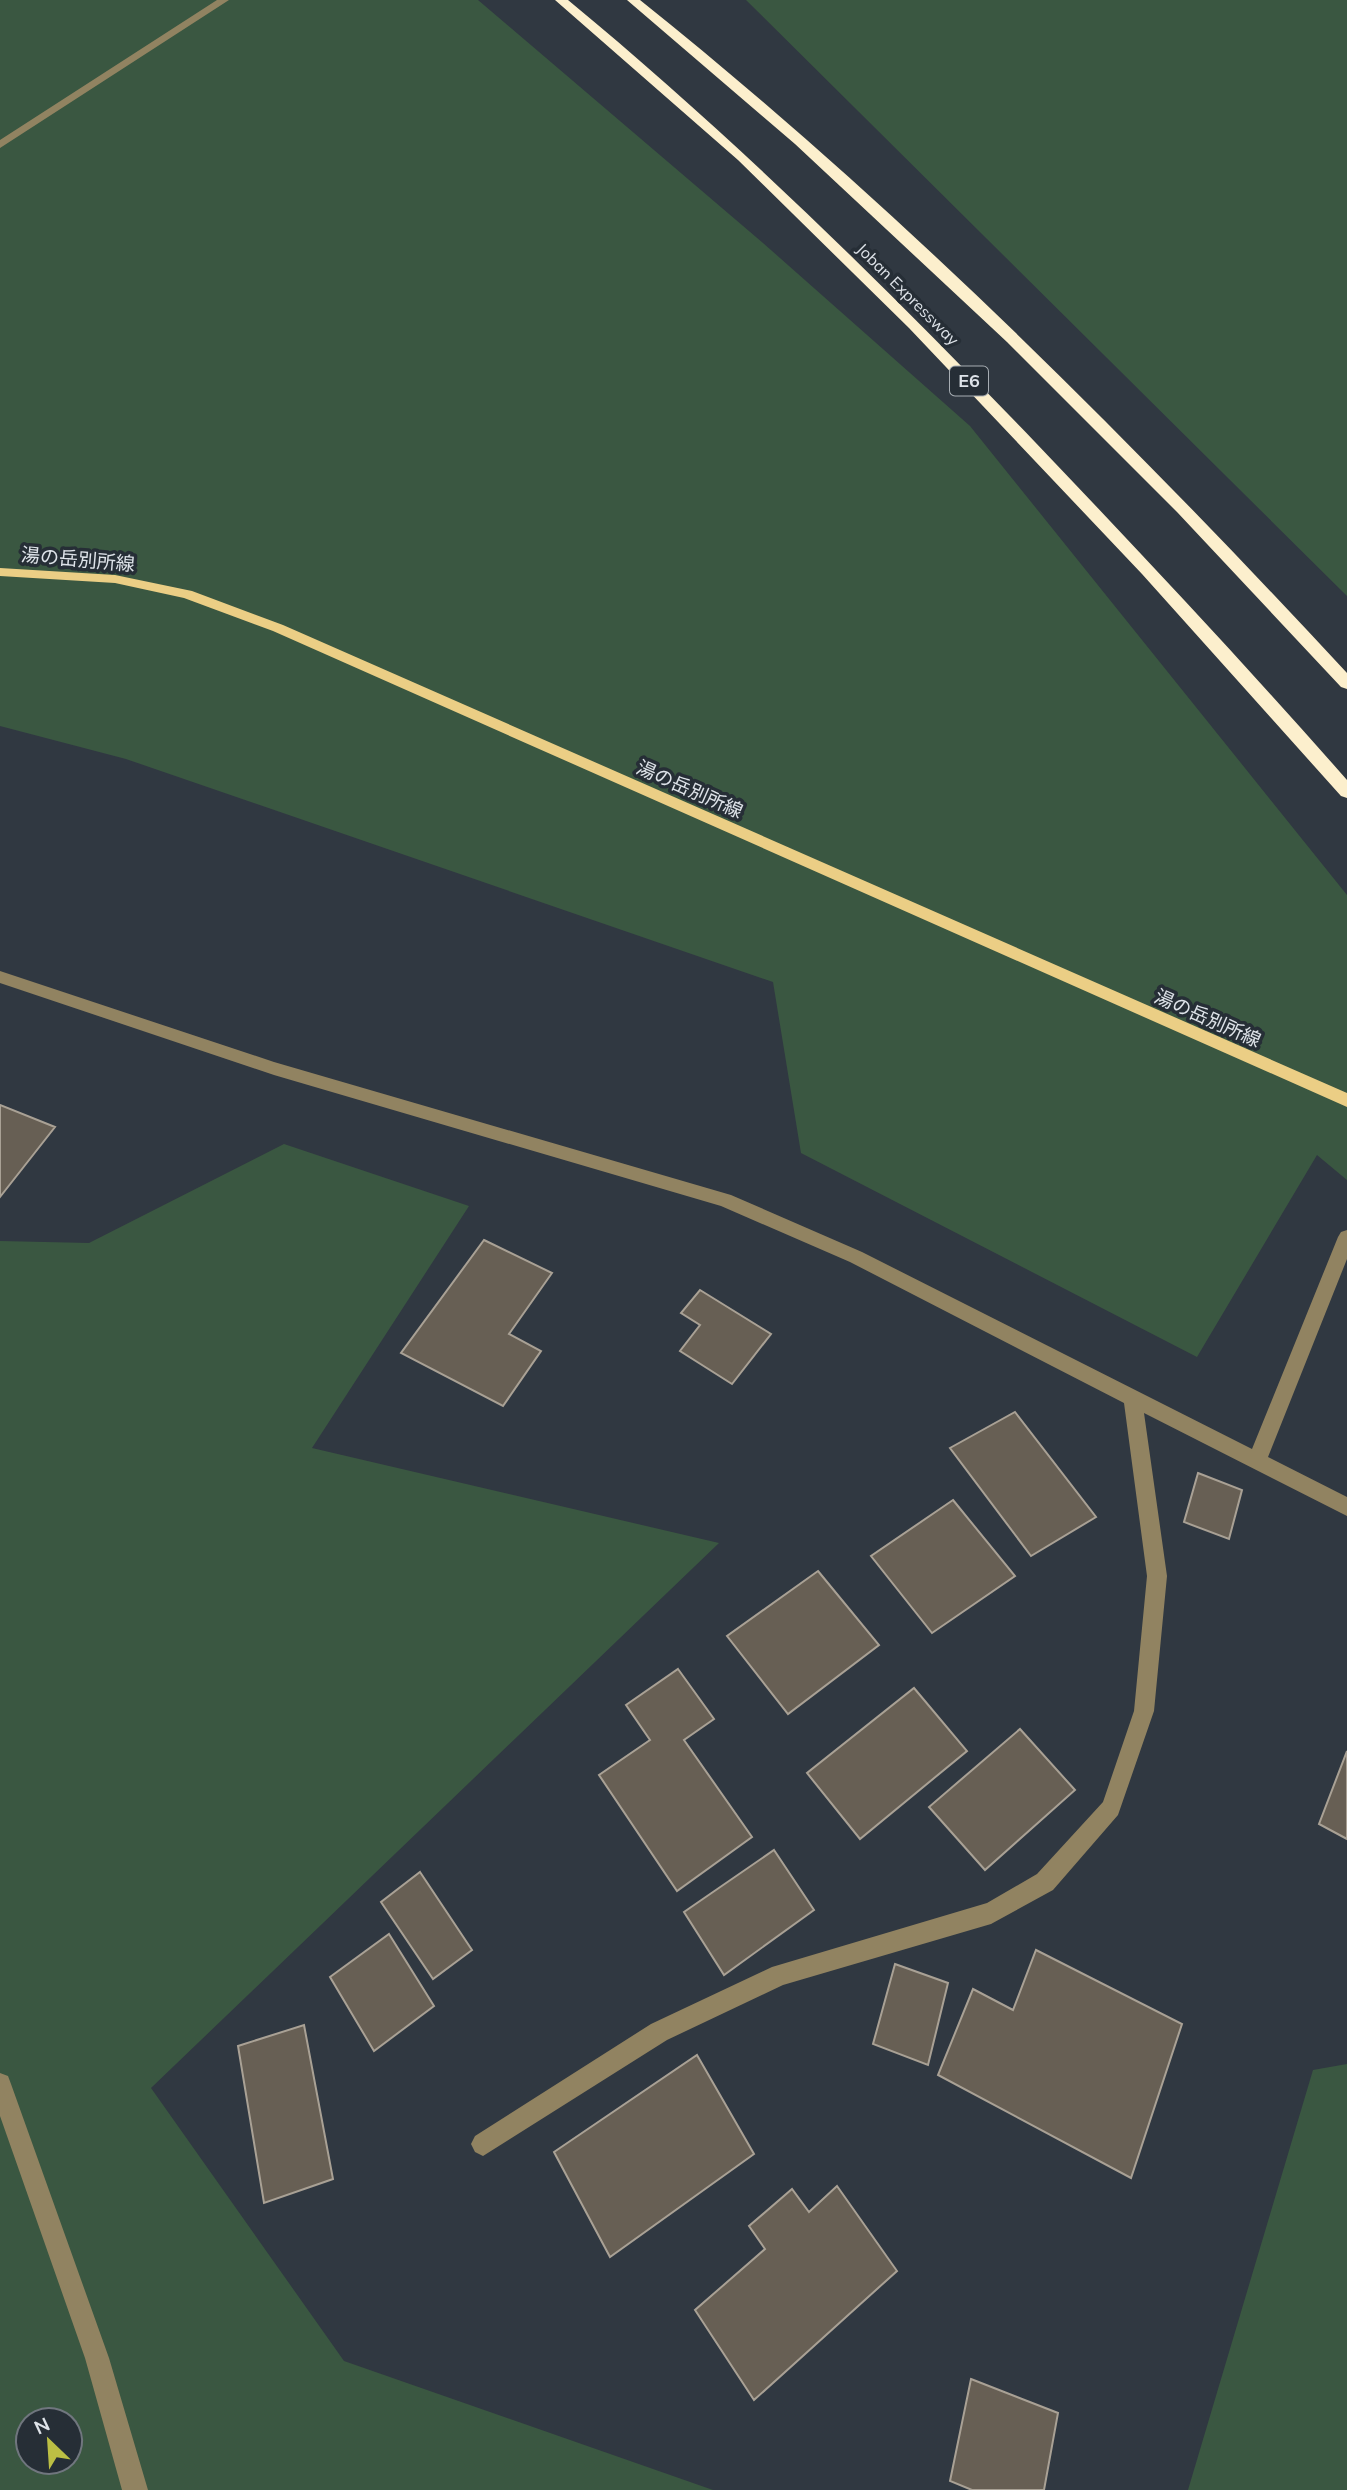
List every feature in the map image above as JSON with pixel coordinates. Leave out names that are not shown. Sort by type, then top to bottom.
[{"type":"highway","name":"Joban Expressway","points":[[561,0],[758,171],[937,347],[1166,587],[1347,792]]},
{"type":"highway","name":"Joban Expressway","points":[[633,0],[819,158],[1005,330],[1236,563],[1347,683]]},
{"type":"main road","name":"湯の岳別所線","points":[[0,572],[115,579],[187,594],[278,628],[1347,1100]]},
{"type":"street","points":[[0,145],[224,0]]},
{"type":"street","points":[[0,977],[274,1068],[725,1200],[856,1257],[1347,1507]]},
{"type":"street","points":[[1257,1461],[1347,1237]]},
{"type":"street","points":[[482,2144],[659,2032],[780,1975],[990,1913],[1045,1882],[1111,1808],[1144,1711],[1157,1576],[1133,1398]]},
{"type":"street","points":[[0,2084],[97,2358],[135,2490]]},
{"type":"green space","points":[[0,0],[478,0],[763,243],[970,426],[1347,895],[1347,1180],[1317,1155],[1197,1357],[801,1153],[773,982],[126,759],[0,726]]},
{"type":"green space","points":[[746,0],[1347,0],[1347,596]]},
{"type":"green space","points":[[284,1144],[469,1206],[312,1448],[719,1543],[151,2088],[344,2361],[713,2490],[0,2490],[0,1241],[89,1243]]},
{"type":"green space","points":[[1347,2064],[1347,2490],[1188,2490],[1313,2070]]},
{"type":"building","points":[[0,1105],[55,1127],[0,1197]]},
{"type":"building","points":[[484,1240],[552,1273],[509,1334],[541,1351],[503,1406],[401,1353]]},
{"type":"building","points":[[700,1290],[771,1334],[732,1384],[680,1351],[700,1325],[681,1313]]},
{"type":"building","points":[[1015,1412],[1096,1517],[1031,1556],[950,1448]]},
{"type":"building","points":[[1198,1473],[1242,1490],[1229,1539],[1184,1522]]},
{"type":"building","points":[[953,1500],[1015,1576],[932,1633],[871,1556]]},
{"type":"building","points":[[818,1571],[879,1645],[788,1714],[727,1636]]},
{"type":"building","points":[[678,1669],[714,1719],[684,1740],[752,1837],[677,1891],[599,1775],[650,1740],[626,1705]]},
{"type":"building","points":[[914,1688],[967,1751],[860,1839],[807,1773]]},
{"type":"building","points":[[1020,1729],[1075,1790],[985,1870],[929,1807]]},
{"type":"building","points":[[1347,1751],[1347,1839],[1319,1824]]},
{"type":"building","points":[[774,1850],[814,1910],[724,1975],[684,1912]]},
{"type":"building","points":[[420,1872],[472,1950],[433,1979],[381,1902]]},
{"type":"building","points":[[389,1934],[434,2006],[374,2051],[330,1977]]},
{"type":"building","points":[[1036,1950],[1182,2024],[1131,2178],[938,2075],[973,1989],[1013,2010]]},
{"type":"building","points":[[895,1964],[948,1983],[928,2065],[873,2044]]},
{"type":"building","points":[[304,2025],[333,2179],[264,2203],[238,2046]]},
{"type":"building","points":[[697,2055],[754,2154],[610,2257],[554,2152]]},
{"type":"building","points":[[837,2186],[897,2271],[754,2400],[695,2310],[765,2249],[749,2226],[792,2189],[809,2212]]},
{"type":"building","points":[[971,2379],[1058,2413],[1044,2490],[972,2490],[950,2481]]}]
